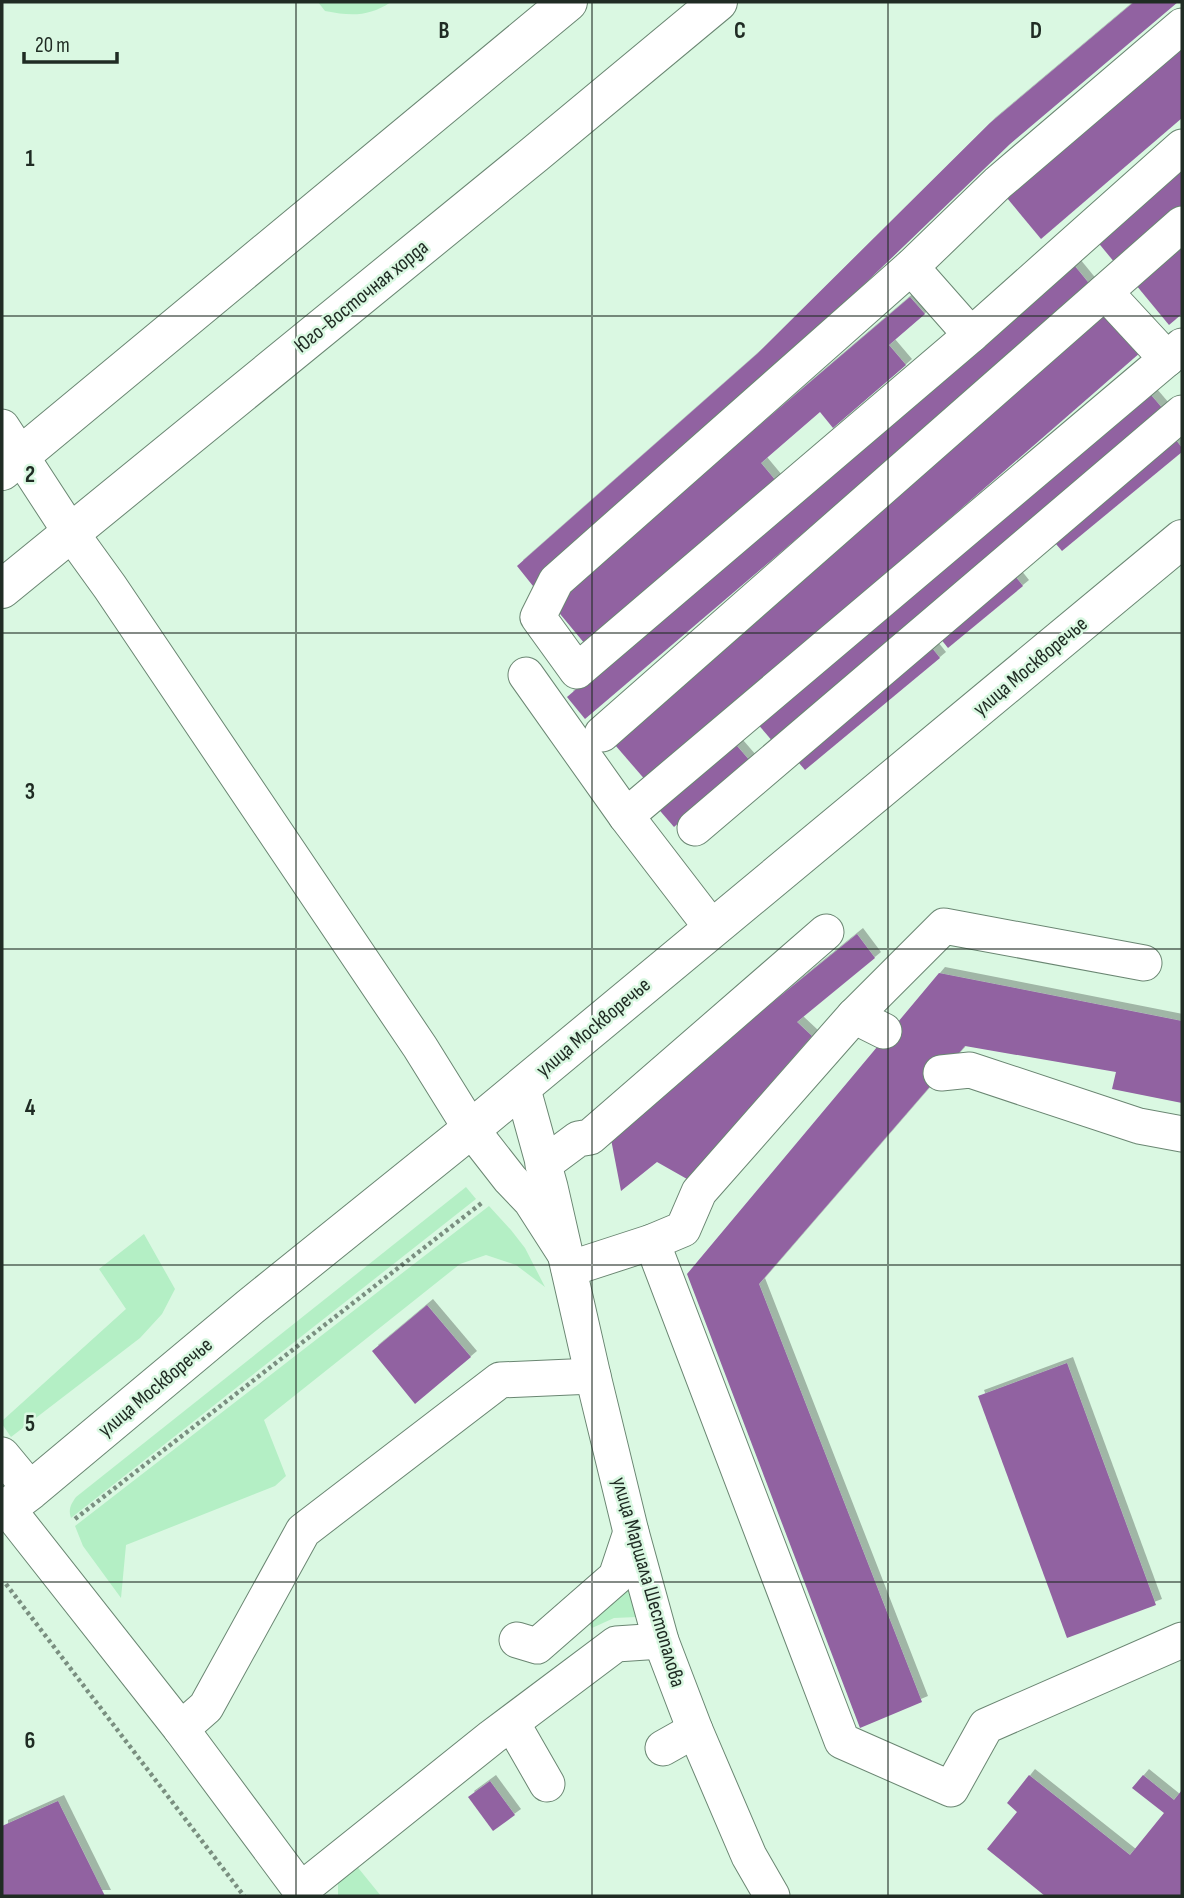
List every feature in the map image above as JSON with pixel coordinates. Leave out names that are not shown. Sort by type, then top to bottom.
[{"type":"main road","points":[[8,451],[568,2]]},
{"type":"main road","name":"Юго-Восточная хорда","points":[[2,589],[536,154],[718,2]]},
{"type":"main road","name":"улица Москворечье","points":[[13,1504],[250,1307],[471,1129],[1182,539]]},
{"type":"street","points":[[1182,26],[998,183],[911,267],[556,581],[538,617],[577,671],[971,335],[1182,147]]},
{"type":"street","points":[[602,734],[1182,225]]},
{"type":"street","points":[[911,267],[971,335]]},
{"type":"street","points":[[695,828],[1182,413],[1165,361],[1105,292]]},
{"type":"street","points":[[626,816],[1165,361]]},
{"type":"street","points":[[8,451],[110,587],[421,1047],[471,1129],[531,1201],[567,1262],[652,1242],[683,1229],[699,1192],[853,1016],[944,926],[1144,964]]},
{"type":"street","points":[[526,675],[626,816],[712,929]]},
{"type":"street","points":[[543,1165],[578,1139],[590,1137],[826,932]]},
{"type":"street","points":[[853,1016],[884,1031]]},
{"type":"street","points":[[942,1073],[970,1070],[1139,1126],[1182,1134]]},
{"type":"street","name":"улица Маршала Шестопалова","points":[[523,1086],[631,1532],[662,1641],[695,1730],[749,1856],[772,1896]]},
{"type":"street","points":[[652,1242],[842,1741],[951,1789],[986,1726],[1182,1640]]},
{"type":"street","points":[[180,1729],[206,1707],[303,1531],[500,1380],[593,1376]]},
{"type":"street","points":[[2,1455],[13,1504],[303,1893],[502,1730],[616,1644],[662,1641]]},
{"type":"street","points":[[517,1640],[537,1646],[616,1577],[631,1532]]},
{"type":"street","points":[[502,1730],[540,1790]]},
{"type":"street","points":[[663,1748],[695,1730]]},
{"type":"path","points":[[75,1518],[483,1202]]},
{"type":"path","points":[[6,1584],[244,1896]]},
{"type":"green space","points":[[318,2],[391,2],[367,13],[343,14],[325,11]]},
{"type":"green space","points":[[466,1187],[476,1199],[71,1518],[70,1507],[76,1497]]},
{"type":"green space","points":[[489,1206],[525,1248],[545,1287],[516,1265],[486,1255],[460,1264],[264,1420],[286,1476],[275,1486],[126,1545],[121,1598],[83,1546],[75,1526]]},
{"type":"green space","points":[[144,1234],[175,1289],[162,1314],[140,1338],[11,1437],[2,1421],[126,1309],[99,1269]]},
{"type":"green space","points":[[629,1586],[637,1617],[614,1618],[592,1628],[588,1622],[616,1601]]},
{"type":"green space","points":[[355,1864],[381,1896],[338,1896],[338,1882]]},
{"type":"building","points":[[1134,2],[1178,2],[1010,144],[773,372],[533,586],[517,566],[757,354],[990,123]]},
{"type":"building","points":[[1182,47],[1182,118],[1041,239],[1007,198]]},
{"type":"building","points":[[1182,167],[1182,207],[1115,263],[1096,240]]},
{"type":"building","points":[[1182,246],[1182,314],[1169,325],[1136,285]]},
{"type":"building","points":[[1074,265],[1092,287],[585,719],[567,697]]},
{"type":"building","points":[[910,297],[925,314],[889,345],[906,365],[833,428],[820,412],[761,463],[776,481],[585,644],[551,603]]},
{"type":"building","points":[[1103,308],[1141,352],[647,782],[609,738]]},
{"type":"building","points":[[1145,388],[1163,409],[774,743],[756,722]]},
{"type":"building","points":[[1173,436],[1182,452],[1062,551],[1050,537]]},
{"type":"building","points":[[1011,571],[1023,586],[948,648],[936,633]]},
{"type":"building","points":[[928,643],[940,658],[805,770],[793,756]]},
{"type":"building","points":[[731,739],[750,761],[674,827],[655,805]]},
{"type":"building","points":[[857,934],[875,958],[797,1022],[812,1036],[687,1179],[657,1162],[621,1191],[610,1134]]},
{"type":"building","points":[[939,973],[1182,1021],[1182,1103],[1112,1089],[1116,1072],[965,1046],[759,1284],[922,1702],[860,1728],[687,1274]]},
{"type":"building","points":[[427,1305],[471,1357],[415,1404],[372,1351]]},
{"type":"building","points":[[1067,1363],[1156,1605],[1067,1638],[978,1396]]},
{"type":"building","points":[[1029,1775],[1130,1855],[1164,1813],[1132,1788],[1143,1775],[1174,1800],[1182,1790],[1182,1896],[1045,1896],[987,1849],[1017,1812],[1007,1803]]},
{"type":"building","points":[[490,1781],[515,1815],[493,1831],[468,1797]]},
{"type":"building","points":[[58,1801],[105,1896],[2,1896],[2,1826]]}]
